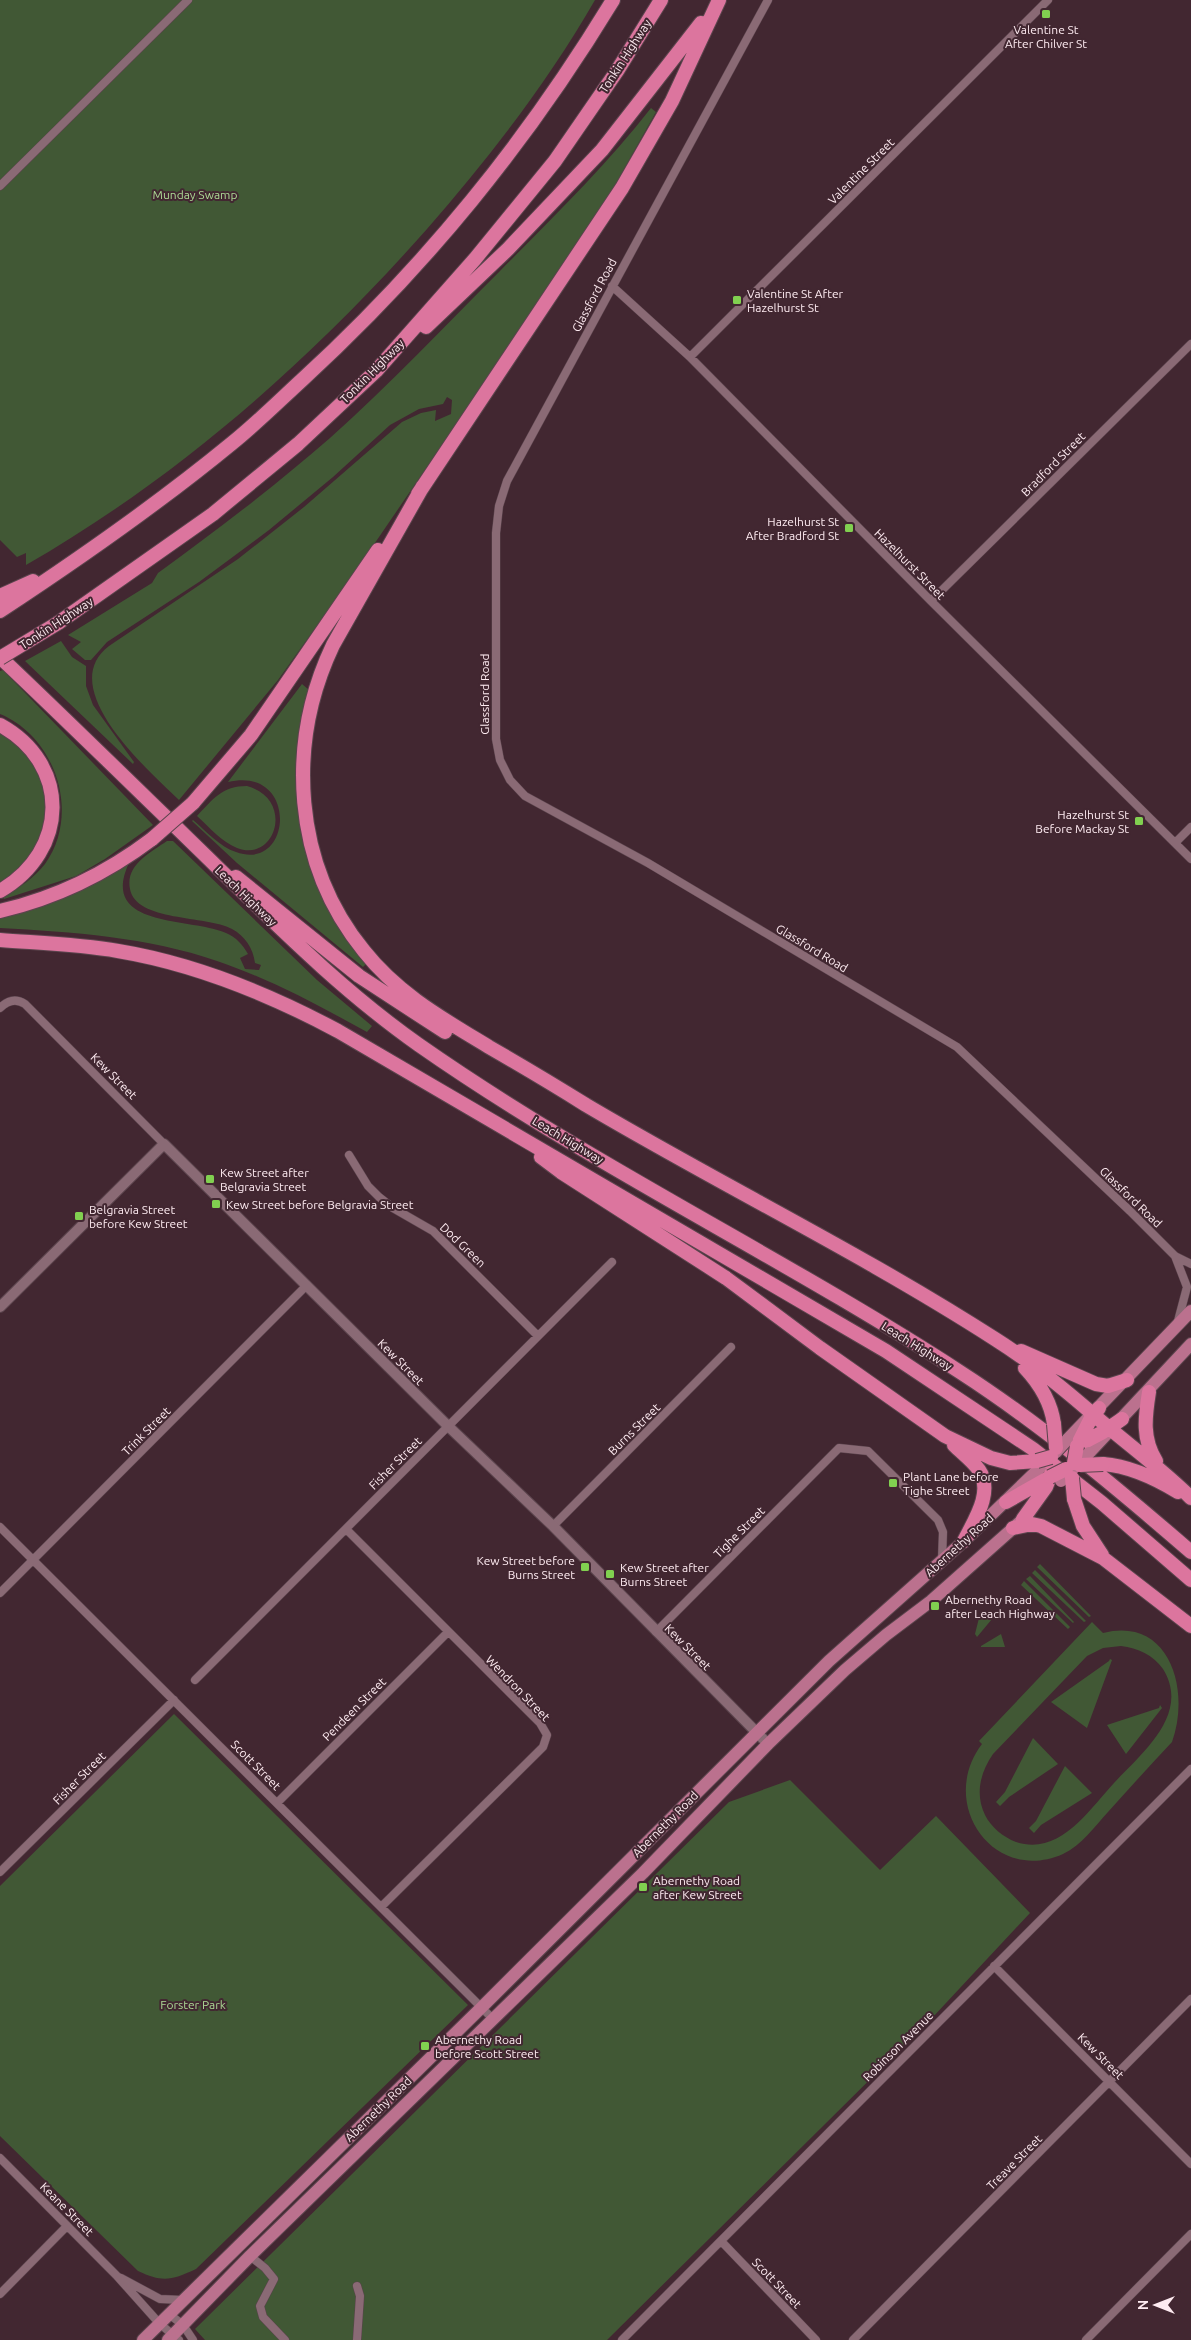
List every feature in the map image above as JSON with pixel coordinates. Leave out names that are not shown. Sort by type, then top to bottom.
[{"type":"highway","points":[[0,612],[70,565],[232,443],[351,335],[387,299],[446,233],[500,167],[578,57],[613,0]]},
{"type":"highway","name":"Tonkin Highway","points":[[0,658],[58,623],[213,514],[298,444],[376,370],[475,259],[555,161],[617,71],[661,0]]},
{"type":"highway","points":[[376,370],[452,303],[563,193],[608,143],[718,1]]},
{"type":"highway","points":[[0,911],[76,886],[101,873],[152,839],[193,804],[251,735],[423,486],[626,180],[672,101],[718,1]]},
{"type":"highway","points":[[423,486],[333,645],[314,692],[304,745],[302,770],[303,796],[312,851],[330,897],[341,918],[365,952],[397,987],[418,1004],[676,1157],[903,1284],[998,1341],[1095,1412],[1110,1429],[1172,1478]]},
{"type":"highway","points":[[0,596],[70,565]]},
{"type":"highway","name":"Leach Highway","points":[[0,658],[301,950],[415,1042],[469,1079],[568,1141],[806,1278],[961,1373],[1035,1424],[1100,1475],[1191,1552]]},
{"type":"highway","points":[[0,726],[26,744],[40,762],[50,786],[52,813],[47,840],[35,862],[13,883],[0,891]]},
{"type":"highway","points":[[203,854],[253,888],[340,962],[386,996],[481,1052],[568,1094]]},
{"type":"highway","points":[[0,940],[45,944]]},
{"type":"highway","points":[[0,946],[45,944]]},
{"type":"highway","name":"Leach Highway","points":[[45,944],[117,950],[230,981],[261,993],[338,1031],[886,1351],[1032,1448],[1102,1503],[1191,1580]]},
{"type":"highway","points":[[507,1130],[560,1172],[726,1278],[820,1348],[945,1436],[991,1458],[1045,1476]]},
{"type":"highway","points":[[998,1341],[1096,1384],[1108,1386],[1127,1380]]},
{"type":"highway","points":[[998,1341],[1033,1376],[1042,1389],[1049,1404],[1054,1424],[1053,1456],[1035,1504],[1018,1524]]},
{"type":"highway","points":[[1148,1392],[1145,1422],[1146,1440],[1151,1453],[1191,1498]]},
{"type":"highway","points":[[1095,1412],[1079,1445],[1074,1468],[1074,1499],[1083,1526],[1103,1558]]},
{"type":"highway","points":[[1045,1476],[1053,1456],[1110,1429],[1122,1419]]},
{"type":"highway","points":[[945,1436],[979,1470],[985,1491],[983,1502],[964,1541]]},
{"type":"highway","points":[[1006,1502],[1045,1476],[1074,1468],[1103,1464],[1116,1465],[1146,1475],[1191,1501]]},
{"type":"highway","points":[[1018,1524],[1041,1526],[1103,1558],[1191,1626]]},
{"type":"main road","points":[[1095,1412],[1191,1312]]},
{"type":"main road","points":[[1122,1419],[1191,1344]]},
{"type":"main road","name":"Abernethy Road","points":[[143,2340],[482,2007],[829,1661],[1006,1502]]},
{"type":"main road","name":"Abernethy Road","points":[[173,2338],[183,2325],[250,2256],[643,1873],[768,1744],[864,1652],[931,1601],[1018,1524]]},
{"type":"street","points":[[0,186],[188,0]]},
{"type":"street","name":"Glassford Road","points":[[768,0],[507,481],[499,506],[496,533],[496,739],[500,760],[510,780],[525,796],[543,808],[648,863],[957,1047],[1175,1256],[1191,1264]]},
{"type":"street","name":"Valentine Street","points":[[690,357],[1048,0]]},
{"type":"street","name":"Hazelhurst Street","points":[[612,286],[690,357],[931,601],[1191,858]]},
{"type":"street","name":"Bradford Street","points":[[931,601],[1191,344]]},
{"type":"street","points":[[1175,842],[1191,826]]},
{"type":"street","name":"Kew Street","points":[[0,1008],[9,1001],[15,1000],[26,1004],[448,1426],[553,1526],[768,1744]]},
{"type":"street","points":[[0,1307],[164,1144]]},
{"type":"street","name":"Dod Green","points":[[349,1155],[368,1186],[379,1197],[393,1208],[433,1231],[538,1336]]},
{"type":"street","name":"Glassford Road","points":[[1175,1256],[1187,1287],[1177,1326]]},
{"type":"street","name":"Fisher Street","points":[[195,1680],[612,1262]]},
{"type":"street","name":"Trink Street","points":[[0,1593],[307,1285]]},
{"type":"street","name":"Burns Street","points":[[553,1526],[731,1347]]},
{"type":"street","name":"Tighe Street","points":[[656,1632],[840,1448],[868,1451],[938,1520],[943,1532],[942,1561]]},
{"type":"street","name":"Scott Street","points":[[0,1527],[494,2020]]},
{"type":"street","name":"Wendron Street","points":[[346,1529],[540,1723],[546,1734],[543,1747],[381,1907]]},
{"type":"street","name":"Pendeen Street","points":[[277,1802],[448,1632]]},
{"type":"street","name":"Fisher Street","points":[[0,1872],[174,1700]]},
{"type":"street","name":"Robinson Avenue","points":[[622,2340],[1191,1769]]},
{"type":"street","name":"Kew Street","points":[[994,1966],[1191,2164]]},
{"type":"street","name":"Treave Street","points":[[854,2340],[1191,1999]]},
{"type":"street","name":"Keane Street","points":[[0,2158],[117,2276],[173,2338]]},
{"type":"street","points":[[0,2294],[67,2226]]},
{"type":"street","points":[[1086,2340],[1191,2234]]},
{"type":"street","name":"Scott Street","points":[[721,2241],[816,2340]]},
{"type":"street","points":[[250,2256],[265,2268],[274,2279],[260,2306],[263,2317],[285,2340]]},
{"type":"street","name":"Keane Street","points":[[117,2276],[160,2299],[183,2300]]},
{"type":"street","points":[[357,2286],[360,2296],[357,2340]]},
{"type":"street","points":[[169,2314],[183,2325],[193,2340]]},
{"type":"green space","name":"Munday Swamp","points":[[0,0],[595,0],[538,90],[473,175],[427,229],[336,325],[240,414],[189,455],[137,494],[82,531],[26,565],[26,553],[17,557],[0,540]]},
{"type":"green space","points":[[651,108],[656,112],[605,203],[556,278],[351,578],[278,680],[179,800],[147,769],[112,728],[99,705],[92,684],[95,663],[109,646],[238,559],[304,507],[402,422],[421,413],[436,410],[435,421],[451,414],[452,400],[447,397],[443,404],[419,409],[390,425],[333,477],[269,530],[199,582],[107,642],[91,660],[85,660],[72,649],[81,642],[68,635],[152,583],[158,573],[202,541],[330,438],[395,377],[597,172]]},
{"type":"green space","points":[[61,641],[72,657],[86,666],[86,686],[93,705],[134,762],[133,764],[25,661]]},
{"type":"green space","points":[[3,670],[153,825],[105,859],[76,876],[4,899],[3,897],[26,882],[45,864],[56,844],[61,823],[61,801],[57,779],[48,758],[36,740],[19,725],[0,714],[0,671]]},
{"type":"green space","points":[[302,684],[309,690],[301,723],[300,813],[367,963],[363,967],[237,863],[192,821],[230,850],[255,854],[269,848],[277,835],[280,818],[277,802],[267,789],[251,781],[228,782]]},
{"type":"green space","points":[[0,732],[19,747],[34,766],[43,787],[46,808],[44,830],[36,850],[21,868],[0,882]]},
{"type":"green space","points":[[247,786],[262,793],[271,803],[275,815],[275,828],[270,838],[262,846],[251,850],[237,848],[226,842],[197,816],[213,799],[224,791]]},
{"type":"green space","points":[[167,841],[173,841],[317,980],[372,1026],[367,1032],[275,984],[237,968],[191,953],[164,946],[110,937],[0,928],[0,916],[129,863],[123,884],[126,900],[137,910],[153,917],[211,928],[226,933],[239,942],[248,954],[240,958],[245,969],[259,970],[261,965],[255,963],[248,943],[232,929],[206,921],[158,912],[145,907],[135,900],[130,889],[129,880],[131,873],[141,860]]},
{"type":"green space","points":[[1040,1564],[1091,1616],[1089,1617],[1037,1567]]},
{"type":"green space","points":[[1035,1570],[1086,1621],[1084,1622],[1032,1573]]},
{"type":"green space","points":[[1030,1576],[1074,1622],[1073,1623],[1026,1579]]},
{"type":"green space","points":[[1024,1581],[1070,1627],[1068,1629],[1021,1585]]},
{"type":"green space","points":[[980,1614],[992,1619],[977,1637],[975,1634]]},
{"type":"green space","points":[[1092,1622],[1103,1633],[1126,1631],[1144,1635],[1159,1646],[1169,1661],[1176,1680],[1179,1700],[1172,1742],[1087,1835],[1076,1846],[1063,1854],[1038,1861],[1014,1858],[995,1848],[979,1833],[969,1813],[966,1790],[970,1767],[982,1744],[979,1741]],"holes":[[[1127,1647],[1139,1650],[1155,1660],[1163,1669],[1170,1686],[1171,1702],[1160,1732],[1083,1818],[1059,1837],[1046,1843],[1032,1845],[1016,1842],[1007,1837],[998,1831],[985,1815],[980,1799],[982,1776],[993,1754],[1087,1656],[1103,1648]]]},
{"type":"green space","points":[[1001,1634],[1005,1647],[981,1647],[981,1646]]},
{"type":"green space","points":[[1110,1659],[1112,1660],[1087,1728],[1051,1702],[1109,1661]]},
{"type":"green space","points":[[1160,1705],[1162,1708],[1126,1754],[1107,1725],[1159,1708]]},
{"type":"green space","name":"Forster Park","points":[[174,1714],[468,2005],[196,2269],[174,2278],[161,2279],[138,2271],[0,2136],[0,1886]]},
{"type":"green space","points":[[1033,1738],[1058,1764],[1009,1797],[1000,1806],[996,1802],[1005,1792]]},
{"type":"green space","points":[[1065,1766],[1092,1793],[1041,1825],[1034,1833],[1029,1828],[1036,1821]]},
{"type":"green space","points":[[790,1780],[880,1870],[936,1816],[1030,1913],[932,2018],[607,2340],[205,2340],[195,2329],[729,1802]]},
{"type":"place","name":"Valentine St After Chilver St","points":[[1046,14]]},
{"type":"place","name":"Valentine St After Hazelhurst St","points":[[737,300]]},
{"type":"place","name":"Hazelhurst St After Bradford St","points":[[849,528]]},
{"type":"place","name":"Hazelhurst St Before Mackay St","points":[[1139,821]]},
{"type":"place","name":"Kew Street after Belgravia Street","points":[[210,1179]]},
{"type":"place","name":"Kew Street before Belgravia Street","points":[[216,1204]]},
{"type":"place","name":"Belgravia Street before Kew Street","points":[[79,1216]]},
{"type":"place","name":"Plant Lane before Tighe Street","points":[[893,1483]]},
{"type":"place","name":"Kew Street before Burns Street","points":[[585,1567]]},
{"type":"place","name":"Kew Street after Burns Street","points":[[610,1574]]},
{"type":"place","name":"Abernethy Road after Leach Highway","points":[[935,1606]]},
{"type":"place","name":"Abernethy Road after Kew Street","points":[[643,1887]]},
{"type":"place","name":"Abernethy Road before Scott Street","points":[[425,2046]]}]
